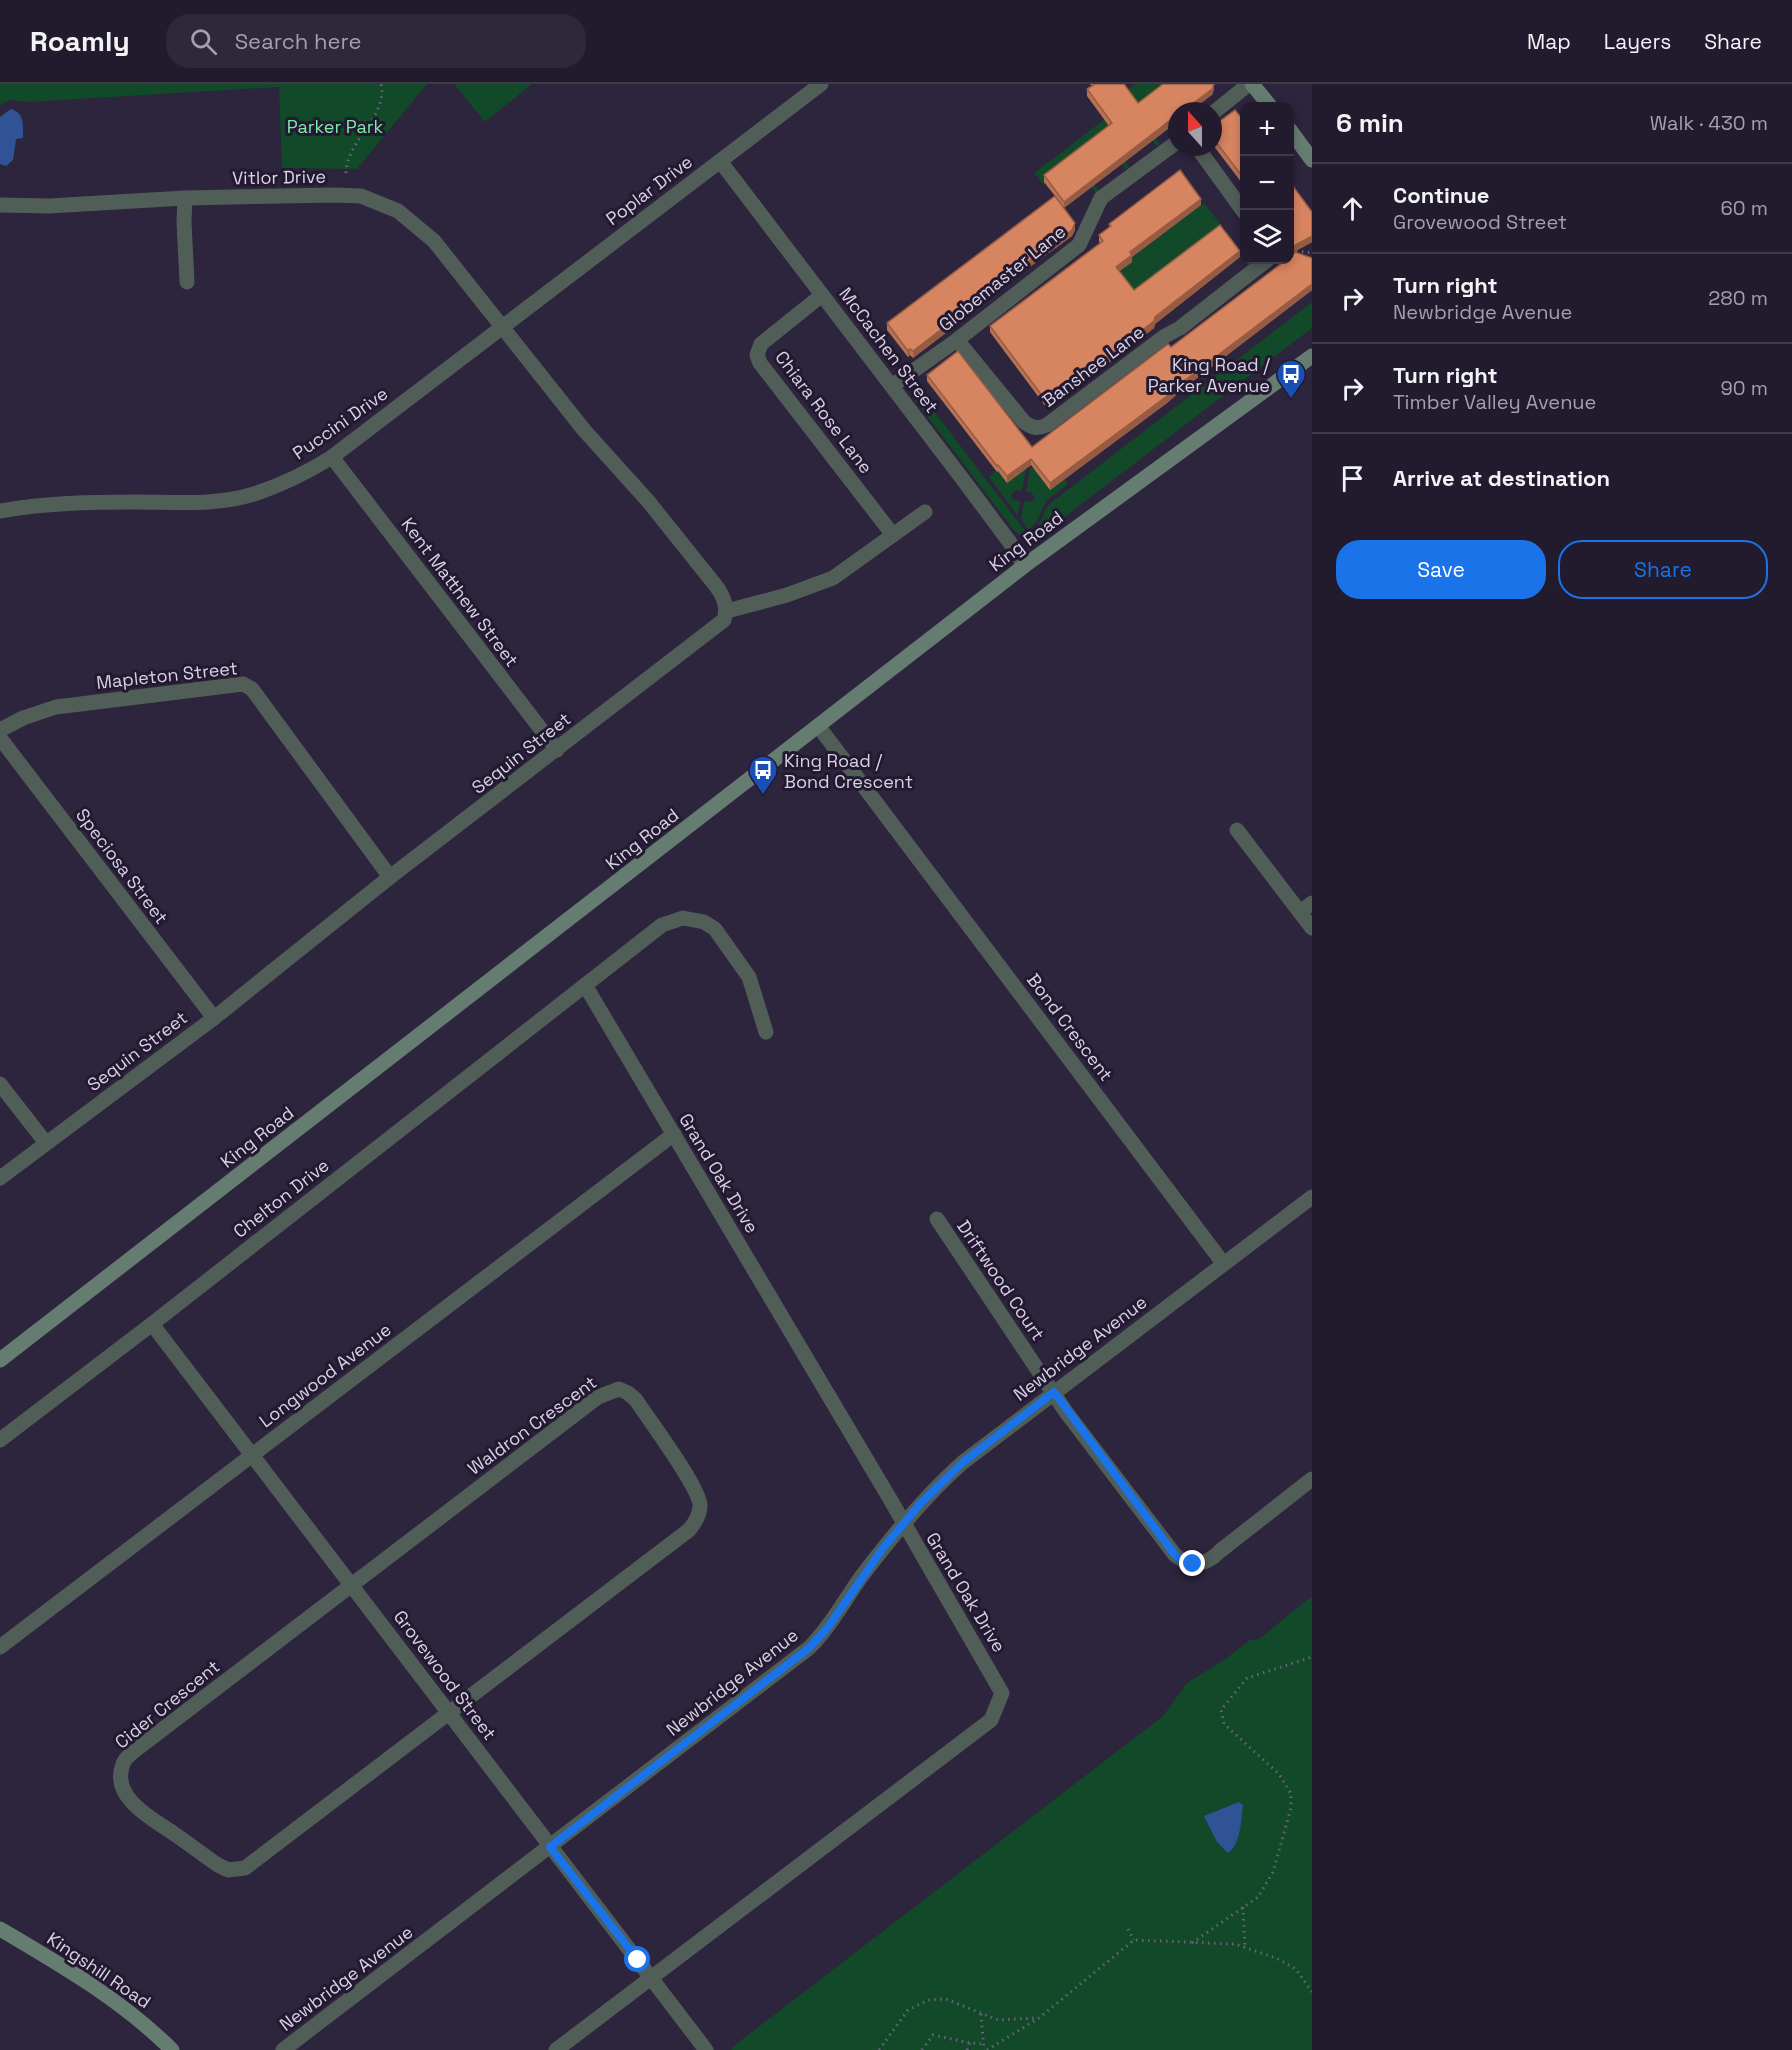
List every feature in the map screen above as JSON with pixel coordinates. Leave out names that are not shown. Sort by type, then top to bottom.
[{"type":"main road","points":[[1251,84],[1267,102]]},
{"type":"main road","points":[[1294,135],[1312,160]]},
{"type":"main road","name":"King Road","points":[[0,1360],[1024,566],[1312,356]]},
{"type":"main road","name":"Kingshill Road","points":[[0,1929],[114,2000],[138,2018],[172,2050]]},
{"type":"street","name":"Poplar Drive","points":[[502,328],[821,84]]},
{"type":"street","points":[[1222,107],[1251,84]]},
{"type":"street","name":"Globemaster Lane","points":[[892,386],[957,340],[1079,245],[1101,198],[1168,148]]},
{"type":"street","points":[[1204,156],[1244,210]]},
{"type":"street","name":"McCachen Street","points":[[720,160],[1008,540],[1024,566]]},
{"type":"street","name":"Vitlor Drive","points":[[0,205],[50,206],[185,198],[361,196],[398,211],[434,241],[502,328]]},
{"type":"street","points":[[185,198],[187,282]]},
{"type":"street","name":"Banshee Lane","points":[[957,340],[1024,422],[1029,426],[1041,428],[1165,336],[1180,328],[1261,264]]},
{"type":"street","name":"Chiara Rose Lane","points":[[822,295],[761,344],[758,355],[760,363],[893,535]]},
{"type":"street","points":[[502,328],[584,430],[648,501],[716,586],[727,611],[787,595],[833,578],[925,512]]},
{"type":"street","name":"Puccini Drive","points":[[0,511],[62,503],[219,501],[253,495],[287,482],[332,457],[502,328]]},
{"type":"street","name":"Kent Matthew Street","points":[[332,457],[557,750]]},
{"type":"street","name":"Sequin Street","points":[[0,1178],[214,1018],[390,877],[724,620],[727,611]]},
{"type":"street","name":"Mapleton Street","points":[[0,730],[23,717],[56,707],[243,684],[252,689],[390,877]]},
{"type":"street","name":"Bond Crescent","points":[[819,727],[1224,1263]]},
{"type":"street","name":"Speciosa Street","points":[[0,738],[214,1018]]},
{"type":"street","points":[[1237,830],[1306,907],[1312,928]]},
{"type":"street","name":"Chelton Drive","points":[[0,1440],[662,925],[683,918],[704,922],[715,929],[749,977],[766,1032]]},
{"type":"street","name":"Grand Oak Drive","points":[[556,2050],[991,1720],[1002,1693],[585,985]]},
{"type":"street","points":[[0,1084],[46,1143]]},
{"type":"street","name":"Longwood Avenue","points":[[0,1647],[674,1134]]},
{"type":"street","points":[[1224,1263],[1312,1197]]},
{"type":"street","name":"Driftwood Court","points":[[937,1219],[1054,1392],[1175,1555],[1183,1562],[1193,1564],[1214,1558],[1312,1479]]},
{"type":"street","name":"Newbridge Avenue","points":[[283,2050],[809,1648],[828,1627],[903,1524],[962,1463],[1224,1263]]},
{"type":"street","name":"Grovewood Street","points":[[152,1324],[706,2050]]},
{"type":"street","name":"Waldron Crescent","points":[[351,1585],[598,1397],[619,1389],[636,1400],[699,1498],[700,1507],[695,1523],[449,1713]]},
{"type":"street","name":"Cider Crescent","points":[[351,1585],[123,1761],[120,1773],[121,1785],[130,1800],[141,1811],[218,1865],[228,1870],[238,1870],[254,1863],[449,1713]]},
{"type":"path","points":[[346,173],[346,161],[384,95],[381,84]]},
{"type":"path","points":[[1294,251],[1312,253]]},
{"type":"path","points":[[1192,1943],[1258,1897],[1273,1872],[1291,1808],[1291,1794],[1279,1774],[1224,1724],[1221,1710],[1247,1678],[1312,1657]]},
{"type":"path","points":[[1244,1907],[1245,1947]]},
{"type":"path","points":[[1128,1929],[1134,1940]]},
{"type":"path","points":[[981,2014],[985,2050],[1039,2018],[1134,1940],[1235,1944],[1276,1958],[1296,1969],[1312,1992]]},
{"type":"path","points":[[879,2050],[908,2010],[928,2000],[946,1999],[998,2020],[1039,2018]]},
{"type":"path","points":[[922,2050],[933,2035],[984,2044]]},
{"type":"path","points":[[967,2050],[970,2043]]},
{"type":"green space","name":"Parker Park","points":[[0,84],[427,84],[357,169],[282,168],[279,87],[28,102],[11,100],[0,105]]},
{"type":"green space","points":[[454,84],[532,84],[485,122]]},
{"type":"green space","points":[[1136,84],[1172,84],[1135,112],[1160,144],[1157,146],[1132,114],[1125,161],[1129,167],[1126,169],[1102,138],[1075,159],[1099,191],[1096,193],[1071,161],[1044,185],[1034,173],[1130,100],[1124,92]]},
{"type":"green space","points":[[1204,203],[1224,229],[1134,296],[1118,273],[1132,262],[1130,259]]},
{"type":"green space","points":[[1312,302],[1312,328],[1045,532],[1033,538],[1030,534],[1039,524],[1048,505]]},
{"type":"green space","points":[[914,389],[917,389],[1026,532],[1021,536],[1013,529],[915,400]]},
{"type":"green space","points":[[1031,441],[1022,491],[1016,490],[1011,495],[1013,500],[1020,501],[1018,516],[989,477]]},
{"type":"green space","points":[[1030,467],[1064,478],[1068,484],[1047,500],[1036,522],[1029,530],[1021,519],[1024,501],[1031,502],[1035,498],[1031,492],[1026,492]]},
{"type":"green space","points":[[1312,1596],[1312,2050],[732,2050],[731,2048],[1163,1716],[1187,1683],[1224,1660],[1250,1640],[1259,1639]]},
{"type":"water","points":[[11,109],[21,117],[23,138],[16,139],[13,160],[6,166],[0,164],[0,117]]},
{"type":"water","points":[[1239,1802],[1243,1805],[1240,1831],[1236,1844],[1228,1853],[1217,1842],[1204,1816]]},
{"type":"building","points":[[1095,84],[1124,84],[1138,103],[1163,84],[1214,84],[1212,89],[1195,102],[1168,102],[1168,122],[1064,202],[1044,175],[1112,123],[1087,89]]},
{"type":"building","points":[[1235,110],[1240,116],[1240,173],[1222,150],[1222,119]]},
{"type":"building","points":[[1180,170],[1201,199],[1130,252],[1132,255],[1116,267],[1134,290],[1220,225],[1240,251],[1155,317],[1154,321],[1136,335],[1046,401],[990,326],[1103,241],[1099,235],[1111,226],[1109,224]]},
{"type":"building","points":[[1294,187],[1312,212],[1312,236],[1294,246]]},
{"type":"building","points":[[1055,196],[1075,223],[1072,230],[970,304],[972,306],[913,351],[910,349],[908,351],[887,323]]},
{"type":"building","points":[[1294,253],[1312,258],[1312,284],[1050,483],[1031,459],[1007,476],[927,375],[958,351],[1032,447],[1168,344],[1171,347],[1281,264],[1294,264]]},
{"type":"place","name":"King Road / Parker Avenue","points":[[1291,400]]},
{"type":"place","name":"King Road / Bond Crescent","points":[[763,796]]},
{"type":"route","points":[[638,1960],[550,1847],[809,1648],[828,1627],[883,1548],[920,1504],[962,1463],[1054,1392],[1066,1412],[1175,1555],[1183,1562],[1193,1564]]}]
